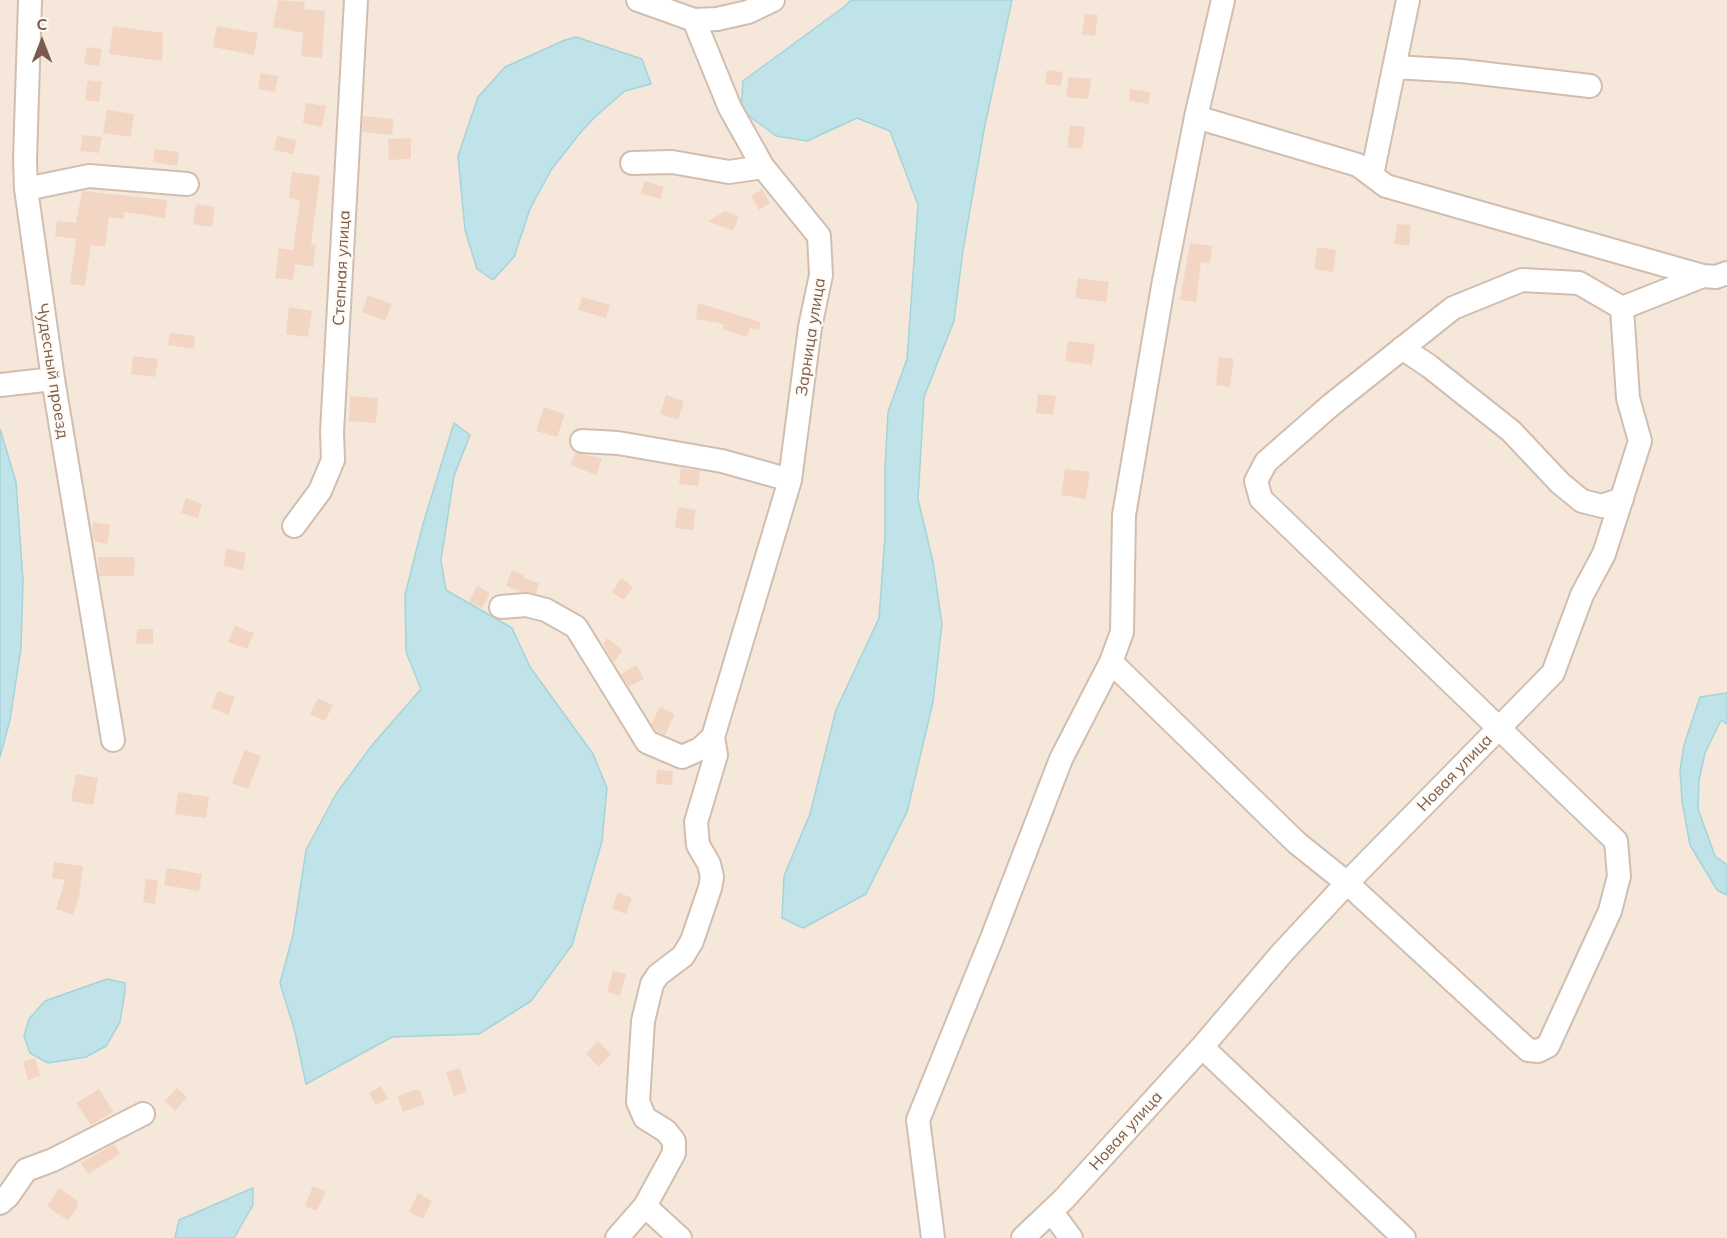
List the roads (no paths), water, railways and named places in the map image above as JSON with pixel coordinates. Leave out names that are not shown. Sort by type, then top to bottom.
[{"type":"street","name":"Чудесный проезд","points":[[30,0],[26,189],[53,379],[112,740]]},
{"type":"street","name":"Степная улица","points":[[294,526],[320,491],[333,460],[357,0]]},
{"type":"street","points":[[638,0],[694,20],[717,19],[748,12],[773,0]]},
{"type":"street","points":[[933,1238],[918,1120],[1061,759],[1111,662],[1122,632],[1124,515],[1163,286],[1196,117],[1223,0]]},
{"type":"street","points":[[1372,175],[1408,0]]},
{"type":"street","name":"Зарница улица","points":[[645,1206],[674,1153],[674,1141],[666,1131],[645,1118],[638,1102],[643,1021],[652,984],[658,975],[683,956],[692,941],[711,888],[712,877],[709,864],[698,845],[696,822],[716,755],[712,737],[790,480],[810,327],[821,275],[819,236],[763,167],[730,108],[694,20]]},
{"type":"street","points":[[1395,67],[1462,71],[1590,86]]},
{"type":"street","points":[[1196,117],[1358,165],[1386,186],[1703,276],[1716,277],[1727,273]]},
{"type":"street","points":[[632,163],[672,162],[729,172],[763,167]]},
{"type":"street","points":[[26,189],[89,176],[187,184]]},
{"type":"street","points":[[1111,662],[1297,843],[1347,883],[1528,1050],[1538,1051],[1548,1046],[1610,911],[1619,876],[1616,841],[1262,499],[1256,481],[1266,462],[1331,405],[1453,308],[1522,280],[1579,283],[1622,308],[1703,276]]},
{"type":"street","name":"Новая улица","points":[[1023,1238],[1064,1199],[1347,883],[1554,673],[1582,595],[1604,554],[1640,441],[1628,398],[1622,308]]},
{"type":"street","points":[[1402,348],[1430,366],[1511,431],[1560,483],[1582,501],[1602,506],[1622,499]]},
{"type":"street","points":[[0,385],[53,379]]},
{"type":"street","points":[[582,441],[618,443],[722,461],[790,480]]},
{"type":"street","points":[[501,607],[526,605],[546,610],[576,627],[646,742],[682,757],[700,749],[712,737]]},
{"type":"street","points":[[1202,1047],[1404,1238]]},
{"type":"street","points":[[0,1203],[8,1196],[26,1170],[53,1160],[142,1114]]},
{"type":"street","points":[[618,1238],[645,1206],[680,1238]]},
{"type":"street","points":[[1051,1210],[1071,1238]]},
{"type":"water","points":[[851,0],[1012,0],[984,130],[963,250],[954,321],[924,397],[918,499],[933,562],[942,624],[933,702],[907,812],[866,894],[803,928],[782,918],[784,876],[810,814],[836,710],[879,618],[885,536],[888,412],[907,359],[918,205],[890,131],[857,118],[807,141],[776,136],[741,110],[743,81]]},
{"type":"water","points":[[576,37],[642,59],[651,84],[625,91],[580,133],[551,170],[530,209],[514,257],[493,280],[477,269],[465,230],[458,156],[478,97],[505,67]]},
{"type":"water","points":[[454,423],[470,435],[454,476],[441,560],[446,590],[512,628],[530,667],[593,754],[607,788],[602,841],[572,945],[531,1001],[479,1034],[392,1037],[306,1084],[295,1032],[280,983],[293,935],[306,850],[336,794],[373,744],[421,689],[406,652],[405,595],[423,524]]},
{"type":"water","points":[[0,429],[16,482],[23,580],[21,648],[10,720],[0,757]]},
{"type":"water","points":[[1727,693],[1727,724],[1721,720],[1705,753],[1699,780],[1698,809],[1715,856],[1727,865],[1727,895],[1717,890],[1690,845],[1682,801],[1680,770],[1684,745],[1700,697]]},
{"type":"water","points":[[107,979],[125,983],[125,992],[120,1022],[106,1046],[86,1057],[48,1063],[30,1053],[24,1036],[29,1019],[45,1001]]},
{"type":"water","points":[[253,1188],[253,1205],[234,1238],[175,1238],[179,1220]]}]
